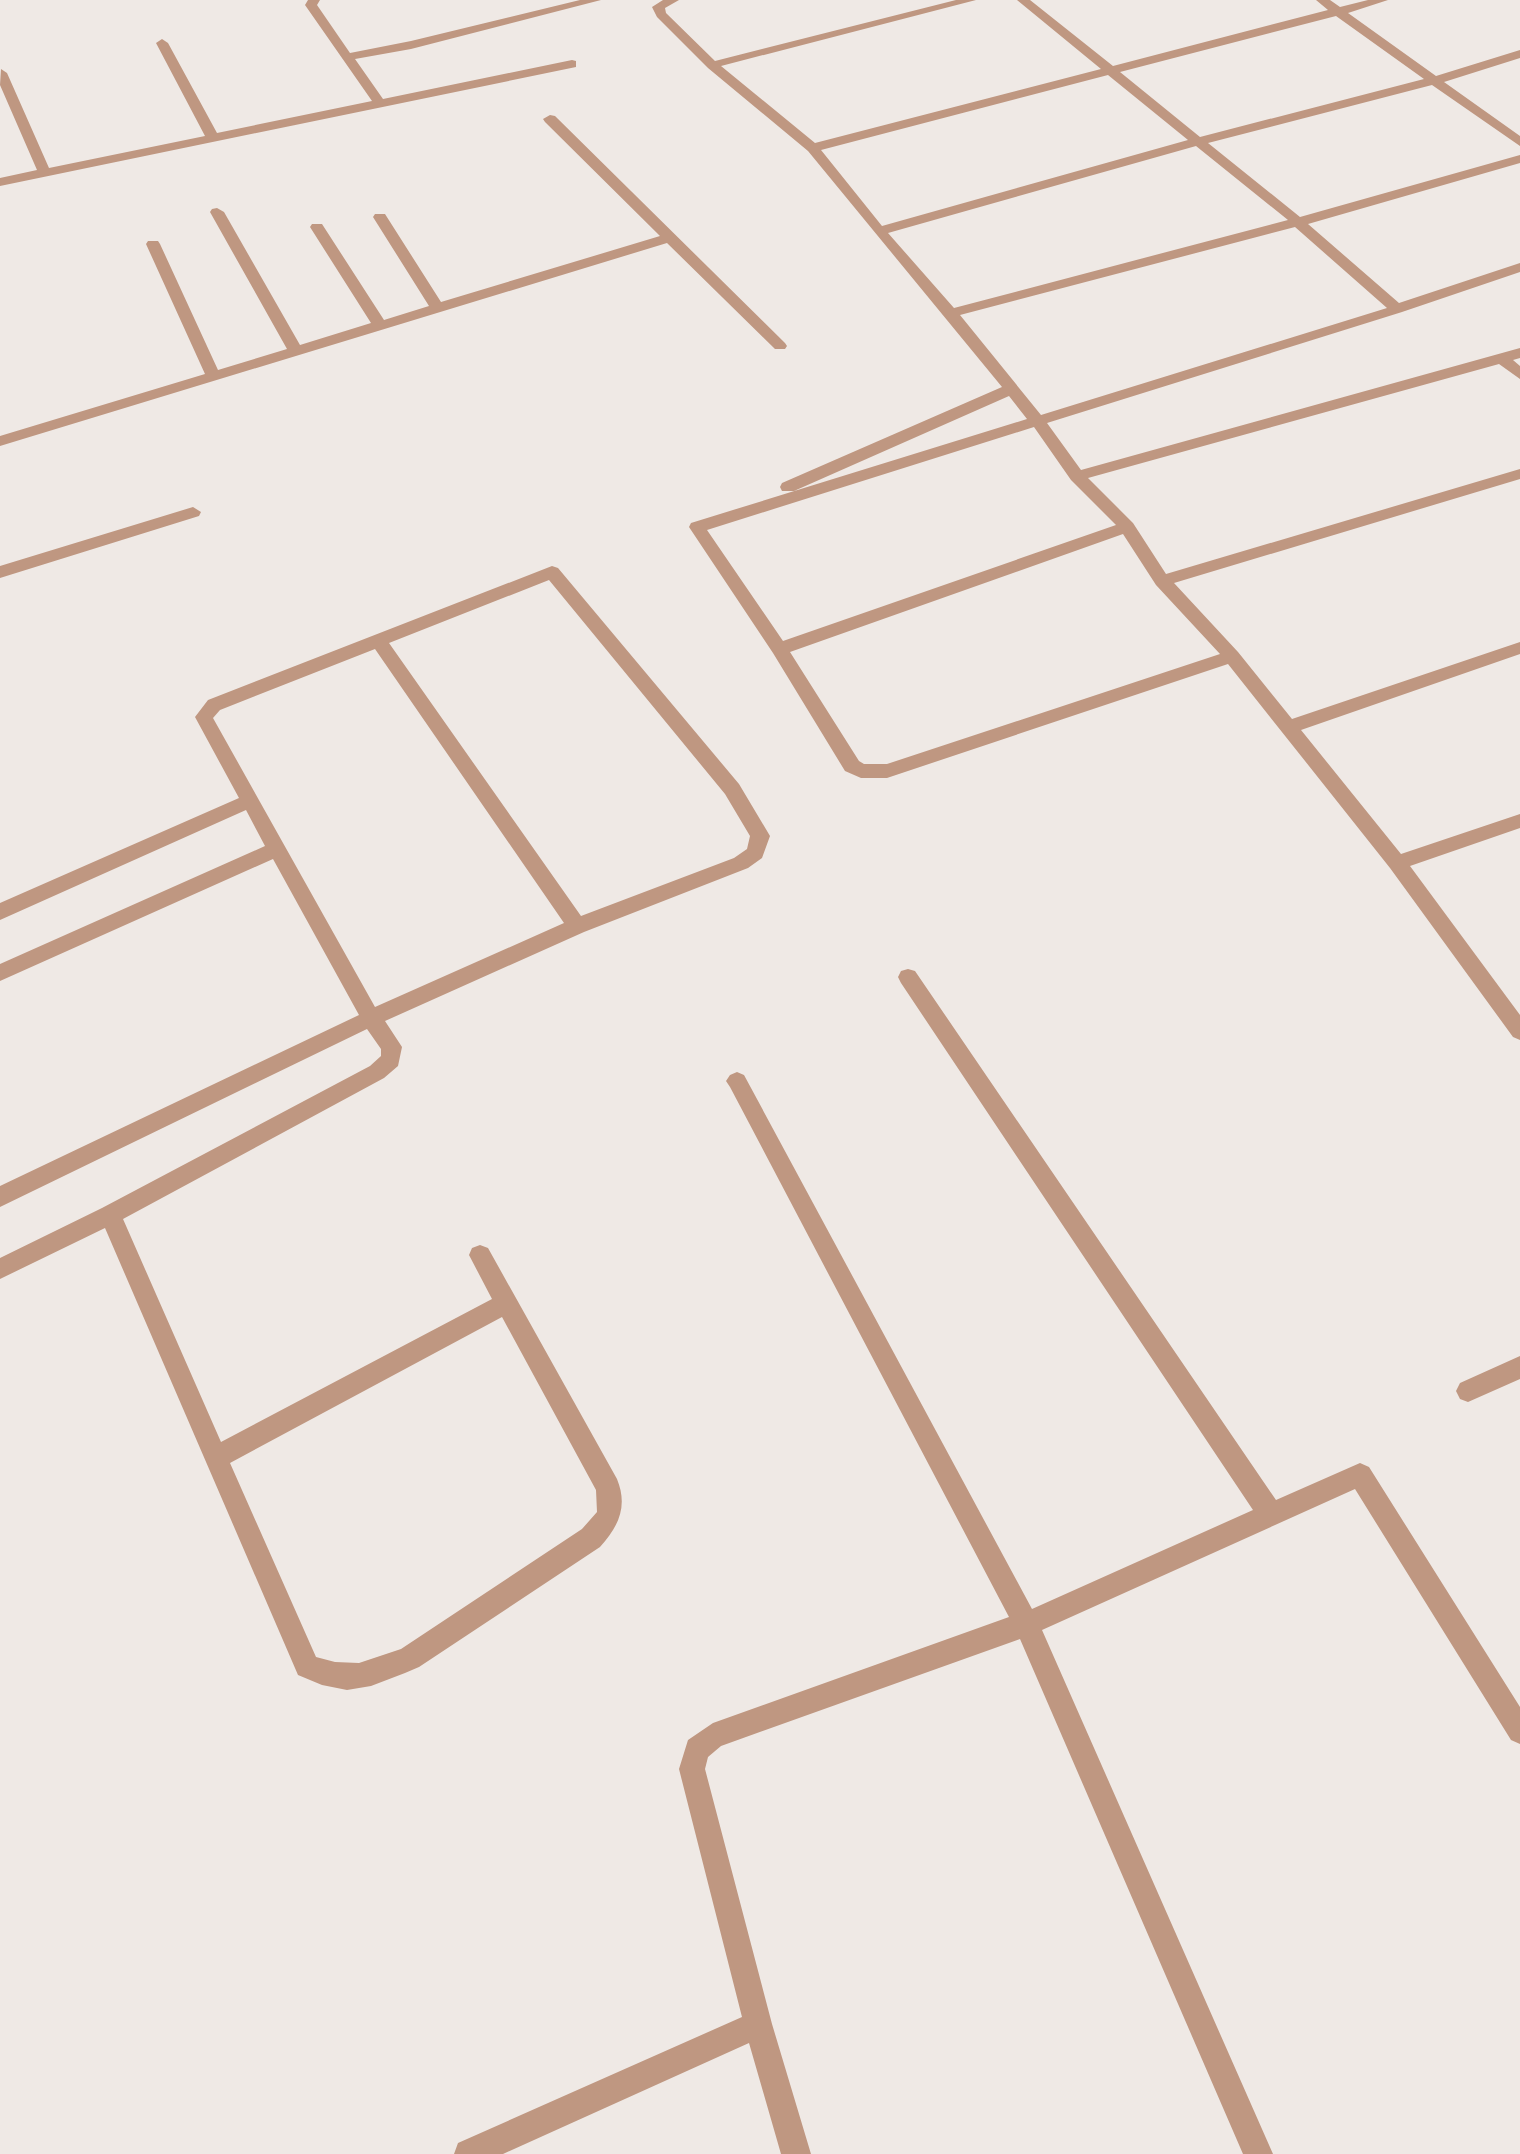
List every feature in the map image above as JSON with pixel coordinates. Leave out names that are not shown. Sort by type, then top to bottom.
[{"type":"street","points":[[314,0],[311,5],[380,104]]},
{"type":"street","points":[[347,57],[411,45],[595,0]]},
{"type":"street","points":[[673,0],[658,7],[661,14],[712,65],[813,148],[879,231],[1012,388],[1077,476],[1127,527],[1162,581],[1232,656],[1289,727],[1397,863],[1520,1031]]},
{"type":"street","points":[[712,65],[970,0]]},
{"type":"street","points":[[1023,0],[1298,222],[1398,309]]},
{"type":"street","points":[[1322,0],[1520,142]]},
{"type":"street","points":[[813,148],[1381,0]]},
{"type":"street","points":[[162,43],[213,139]]},
{"type":"street","points":[[879,231],[1199,141],[1433,81],[1520,54]]},
{"type":"street","points":[[0,182],[572,64]]},
{"type":"street","points":[[1,73],[45,174]]},
{"type":"street","points":[[550,119],[780,346]]},
{"type":"street","points":[[951,313],[1298,222],[1520,159]]},
{"type":"street","points":[[217,212],[296,352]]},
{"type":"street","points":[[380,217],[438,309]]},
{"type":"street","points":[[317,227],[381,327]]},
{"type":"street","points":[[0,441],[668,238]]},
{"type":"street","points":[[153,244],[214,377]]},
{"type":"street","points":[[697,527],[1398,309],[1520,267]]},
{"type":"street","points":[[1077,476],[1520,353]]},
{"type":"street","points":[[1503,359],[1520,374]]},
{"type":"street","points":[[697,527],[1012,388]]},
{"type":"street","points":[[1162,581],[1520,474]]},
{"type":"street","points":[[0,572],[193,512]]},
{"type":"street","points":[[697,527],[779,649],[852,766],[861,771],[878,772],[1232,656]]},
{"type":"street","points":[[779,649],[1127,527]]},
{"type":"street","points":[[0,1197],[371,1017],[577,926],[741,863],[755,853],[760,836],[732,789],[552,572],[222,702],[208,710],[204,717],[206,722],[371,1017],[391,1047],[391,1060],[386,1066],[110,1215],[0,1269]]},
{"type":"street","points":[[378,640],[577,926]]},
{"type":"street","points":[[1289,727],[1520,648]]},
{"type":"street","points":[[0,912],[249,800]]},
{"type":"street","points":[[1397,863],[1520,821]]},
{"type":"street","points":[[1,969],[276,849]]},
{"type":"street","points":[[908,977],[1271,1515]]},
{"type":"street","points":[[737,1082],[1026,1624],[1258,2154]]},
{"type":"street","points":[[110,1215],[307,1666],[328,1675],[354,1678],[382,1671],[410,1658],[591,1538],[612,1511],[608,1487],[480,1255]]},
{"type":"street","points":[[215,1458],[508,1303]]},
{"type":"street","points":[[1468,1391],[1520,1367]]},
{"type":"street","points":[[796,2154],[758,2024],[692,1769],[697,1749],[713,1736],[1026,1624],[1360,1475],[1520,1731]]},
{"type":"street","points":[[469,2154],[758,2024]]}]
